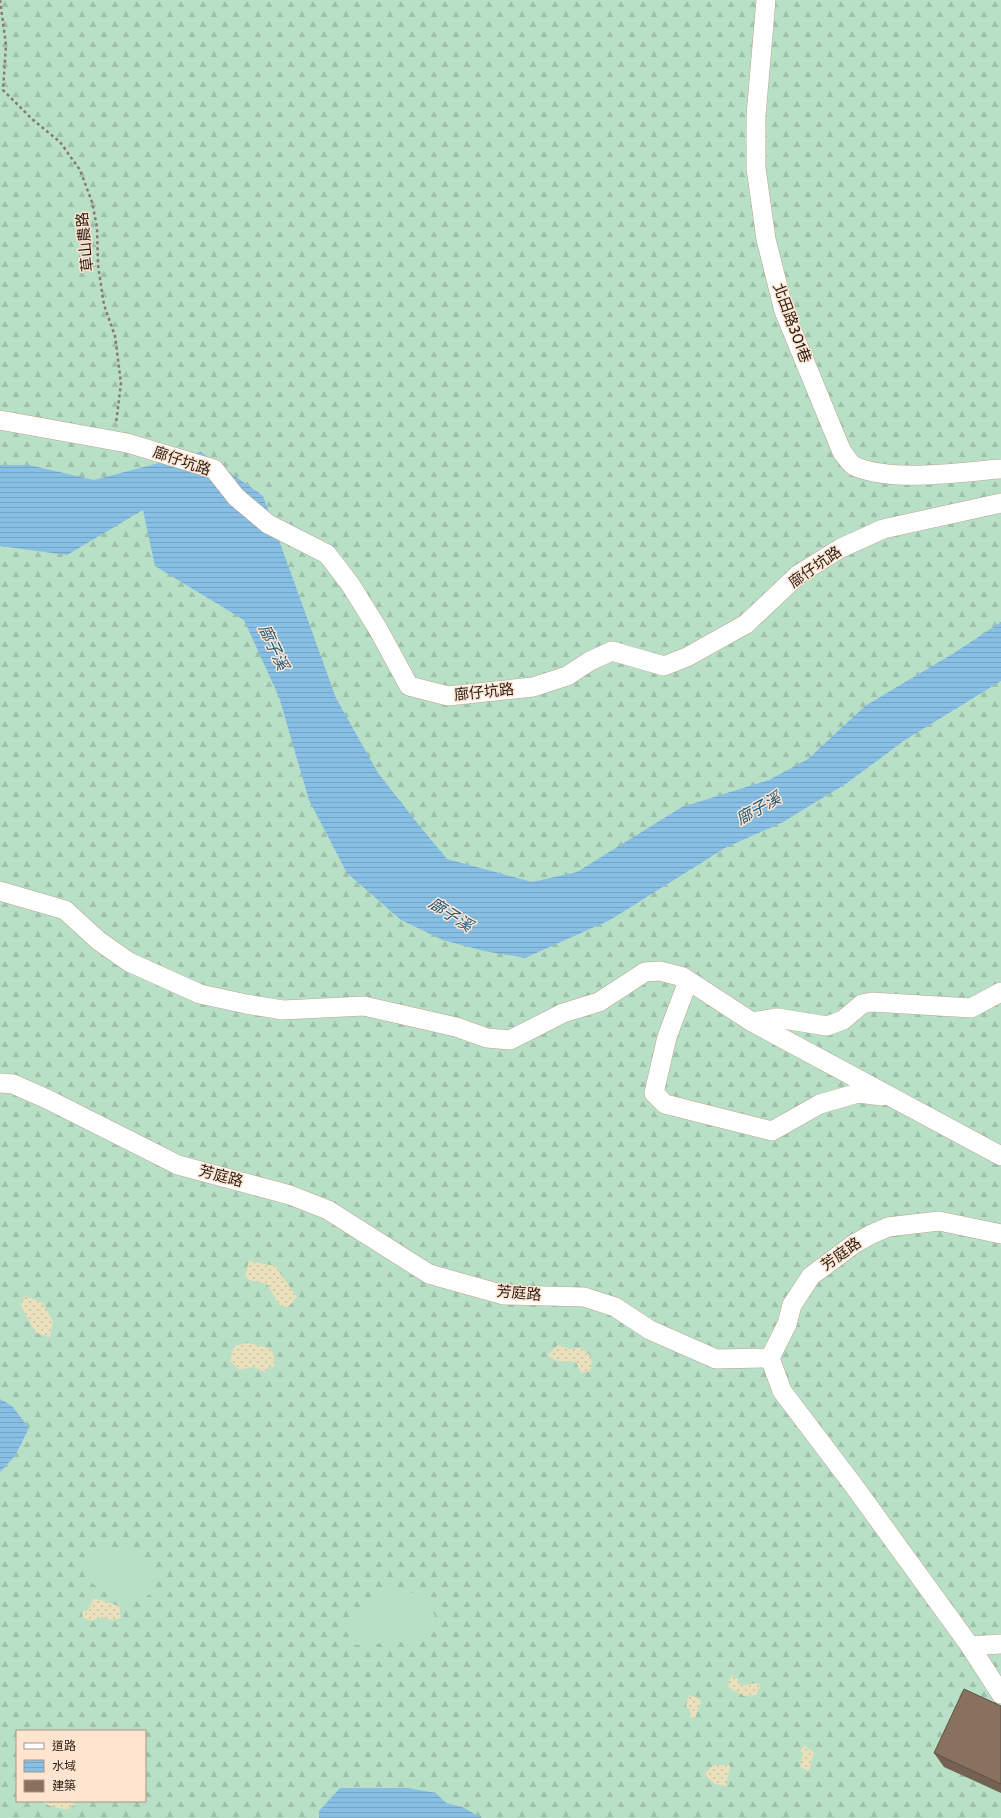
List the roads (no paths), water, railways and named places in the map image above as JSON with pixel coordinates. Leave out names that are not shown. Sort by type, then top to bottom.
[{"type":"street","name":"北田路301巷","points":[[766,0],[756,116],[756,168],[766,239],[784,311],[842,452],[853,465],[884,474],[927,475],[1001,469]]},
{"type":"street","name":"廍仔坑路","points":[[0,420],[114,441],[214,469],[236,497],[268,524],[327,554],[350,584],[409,686],[448,696],[533,687],[567,676],[590,661],[612,651],[664,666],[686,657],[746,624],[799,574],[841,548],[883,529],[1001,503]]},
{"type":"street","points":[[0,891],[64,910],[99,941],[129,962],[200,994],[222,1000],[283,1010],[364,1006],[456,1027],[487,1038],[510,1040],[563,1013],[599,1002],[646,972],[660,971],[682,977],[752,1022],[1001,1156]]},
{"type":"street","points":[[688,981],[667,1037],[654,1093],[665,1104],[772,1131],[820,1104],[858,1093],[893,1098]]},
{"type":"street","points":[[752,1022],[777,1018],[827,1026],[843,1020],[862,1004],[872,1002],[971,1008],[1001,992]]},
{"type":"street","name":"芳庭路","points":[[0,1083],[13,1084],[48,1099],[178,1165],[290,1195],[328,1210],[429,1274],[504,1295],[584,1297],[615,1307],[650,1330],[716,1359],[770,1358],[787,1324],[792,1305],[811,1276],[854,1244],[888,1227],[940,1221],[1001,1234]]},
{"type":"street","points":[[770,1358],[782,1391],[854,1486],[970,1646],[1001,1694]]},
{"type":"street","points":[[970,1646],[1001,1644]]},
{"type":"water","name":"廍子溪","points":[[201,452],[263,496],[336,698],[378,773],[447,859],[532,882],[577,872],[682,807],[769,780],[808,759],[865,706],[954,653],[1001,622],[1001,681],[905,740],[847,783],[783,822],[725,848],[610,920],[525,958],[484,951],[443,940],[401,920],[347,873],[309,800],[279,697],[244,620],[155,566],[143,510],[67,555],[0,546],[0,465],[29,465],[94,480]]},
{"type":"water","points":[[0,1399],[12,1406],[29,1428],[15,1456],[0,1472]]},
{"type":"water","points":[[340,1788],[408,1788],[436,1793],[446,1803],[462,1807],[482,1818],[319,1818],[319,1811]]}]
